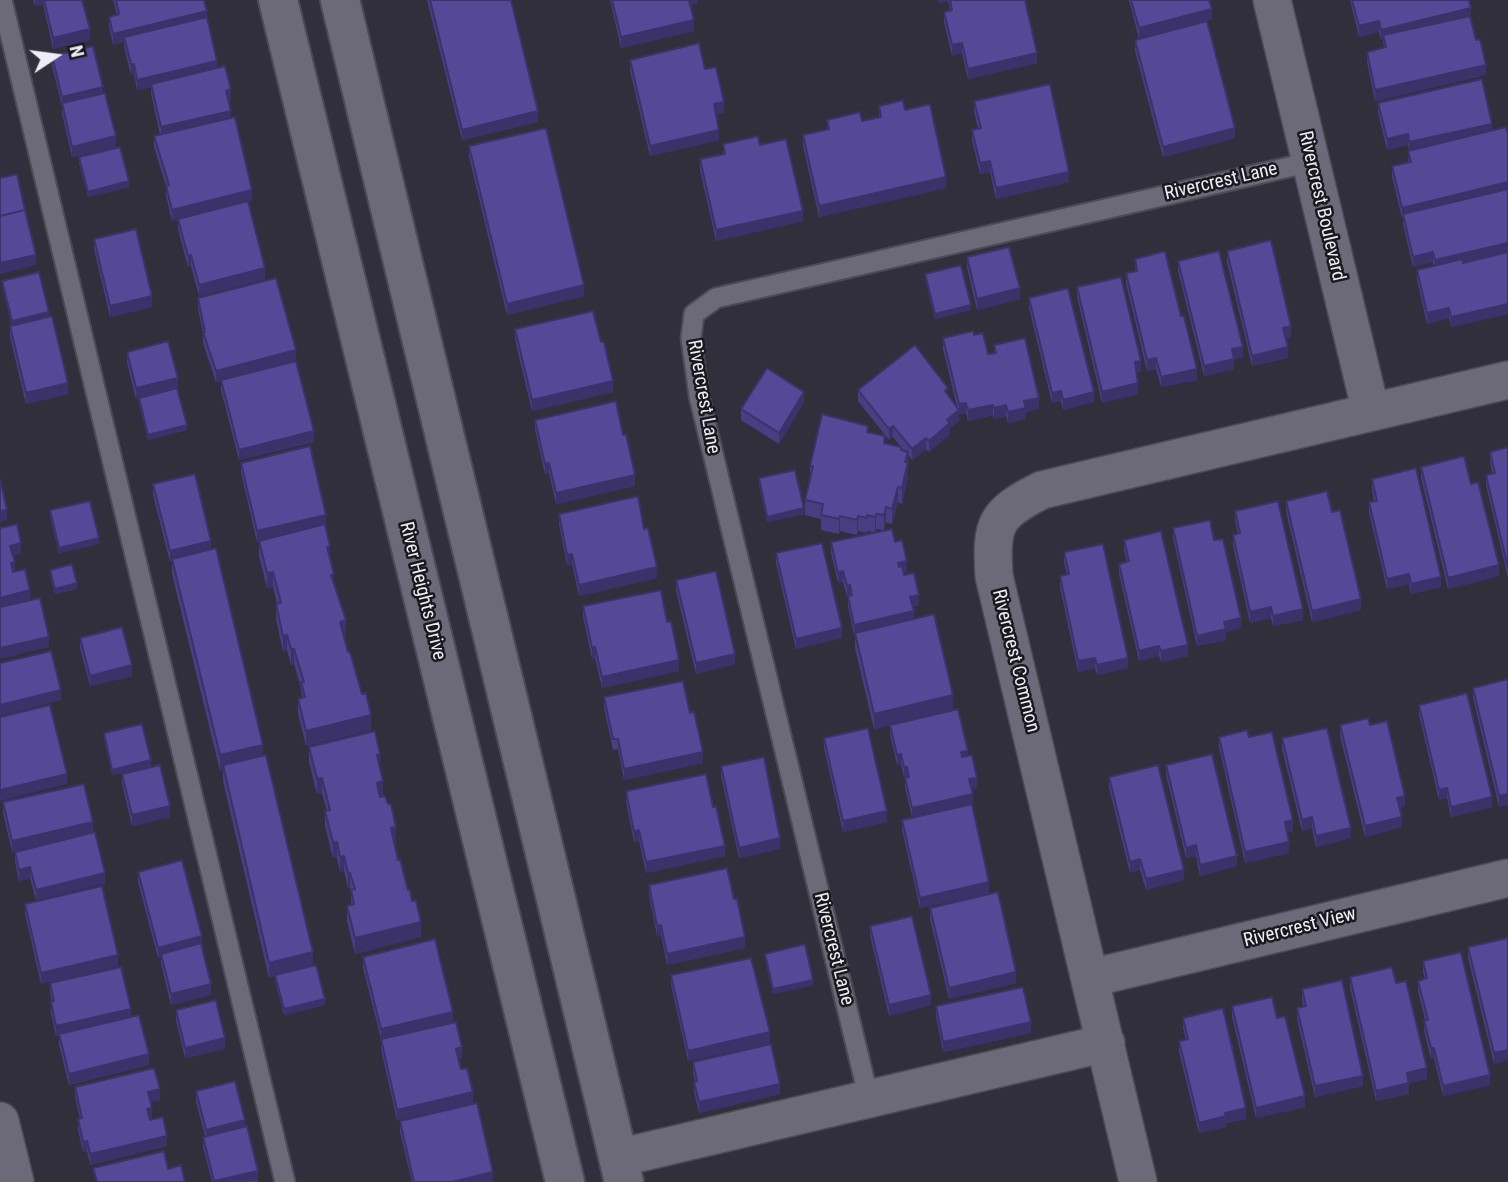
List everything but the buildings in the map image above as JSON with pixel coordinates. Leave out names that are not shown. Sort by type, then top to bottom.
[{"type":"street","name":"River Heights Drive","points":[[278,0],[565,1182]]},
{"type":"street","points":[[340,0],[621,1170],[869,1099],[1106,1043]]},
{"type":"street","name":"Rivercrest Boulevard","points":[[1272,0],[1371,412]]},
{"type":"street","points":[[1371,412],[1508,380]]},
{"type":"street","name":"Rivercrest Common","points":[[1138,1182],[994,576],[992,546],[998,521],[1018,502],[1042,490],[1371,412]]},
{"type":"street","name":"Rivercrest View","points":[[1091,978],[1508,878]]},
{"type":"street","points":[[0,1121],[15,1182]]},
{"type":"lane","points":[[2,0],[285,1182]]},
{"type":"lane","name":"Rivercrest Lane","points":[[869,1099],[699,396],[691,338],[694,314],[716,298],[1311,162]]}]
